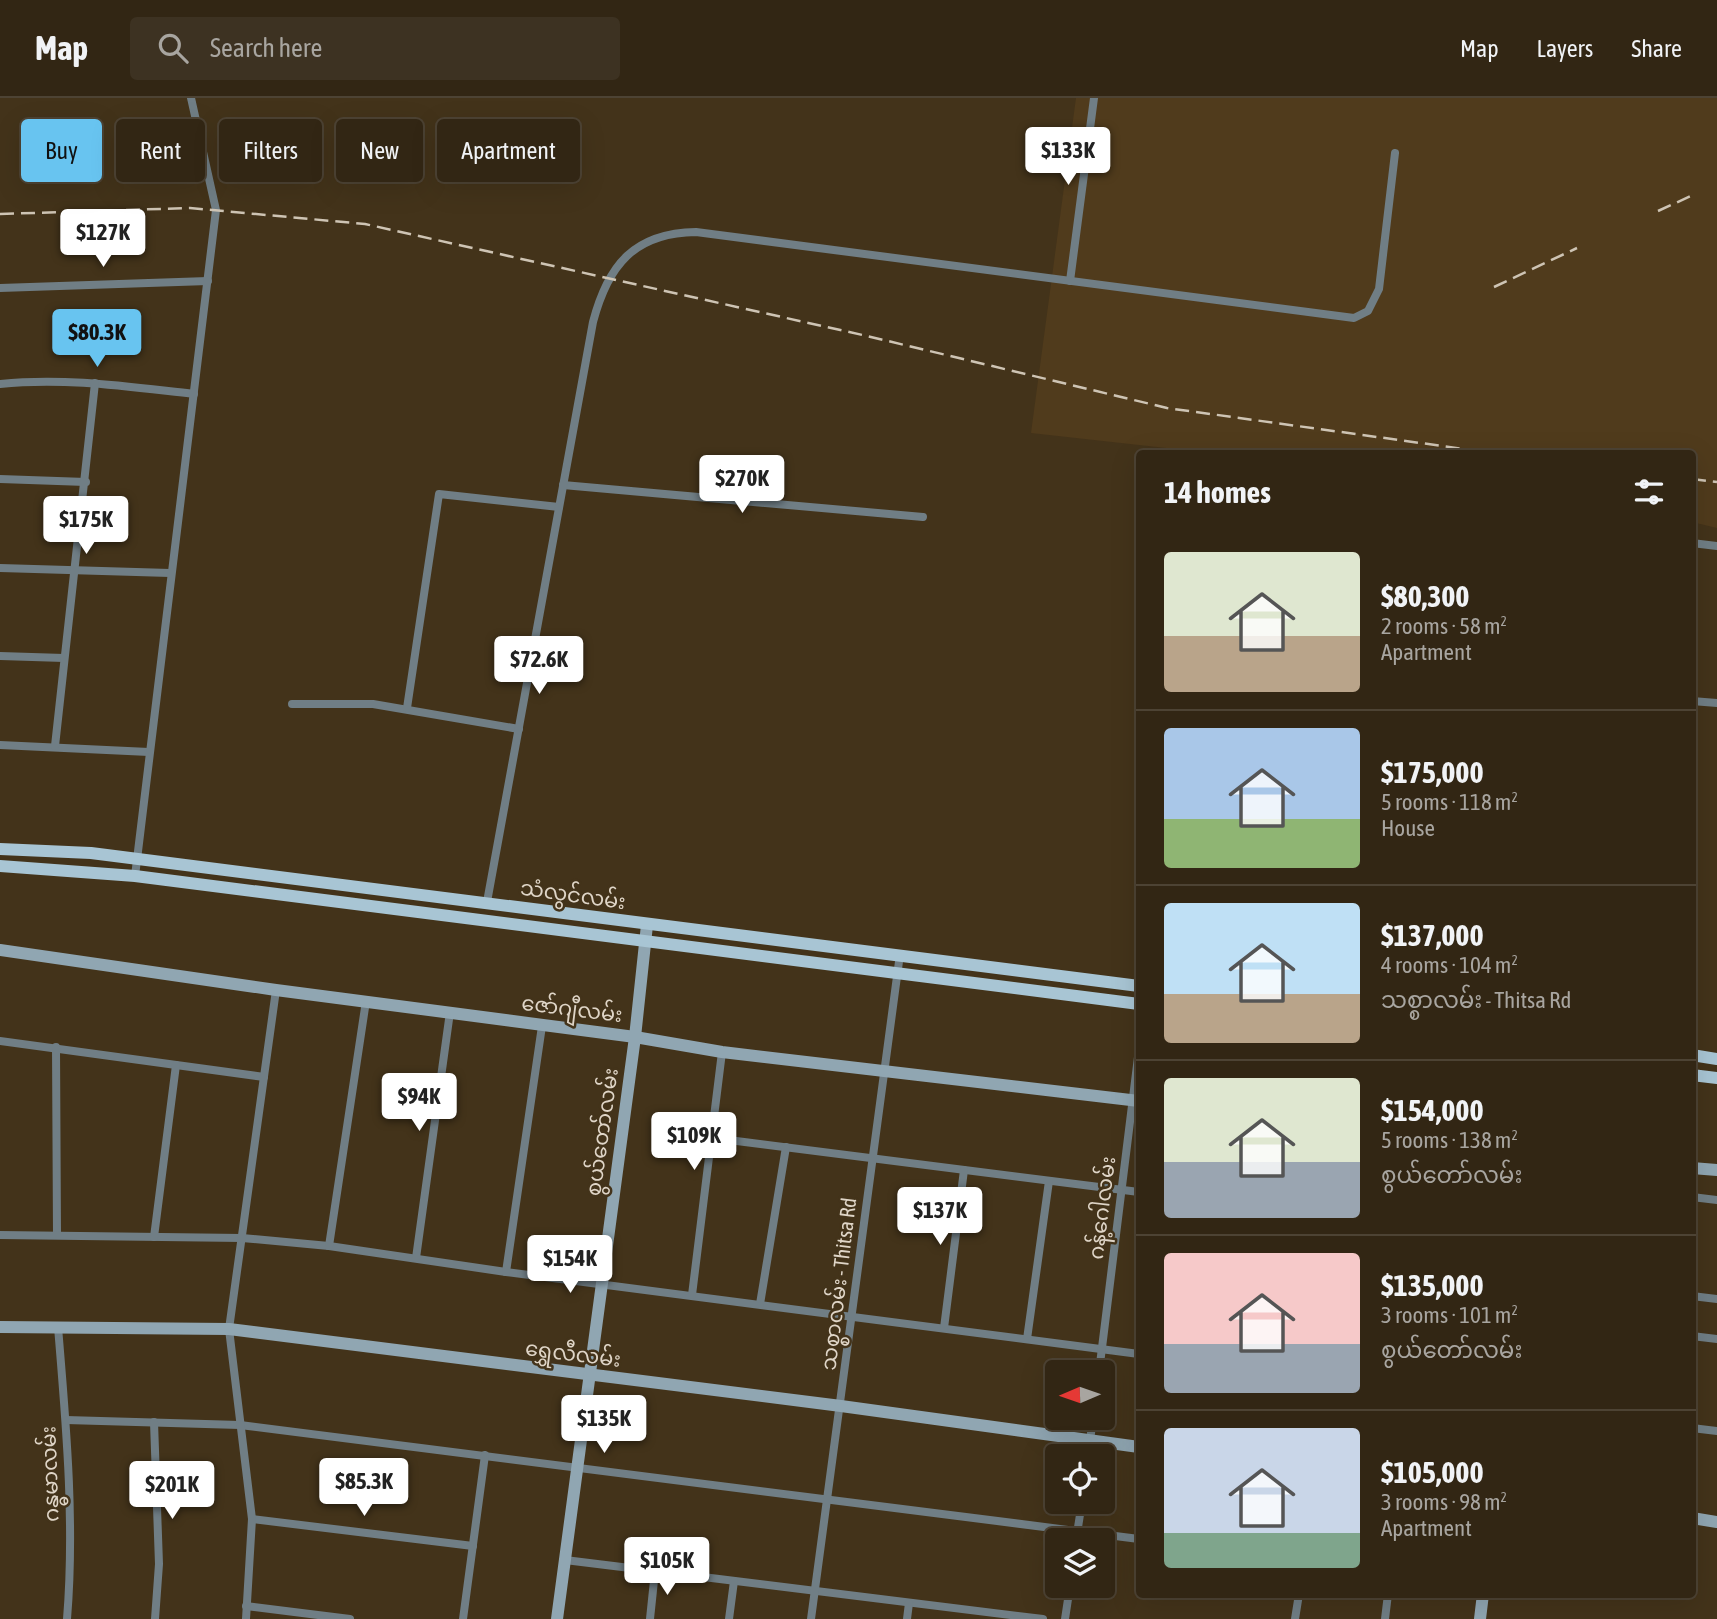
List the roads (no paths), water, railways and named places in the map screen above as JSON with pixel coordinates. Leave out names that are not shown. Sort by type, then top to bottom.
[{"type":"main road","name":"သံလွင်လမ်း","points":[[0,849],[137,858],[1136,986]]},
{"type":"main road","name":"သံလွင်လမ်း","points":[[0,866],[135,876],[1136,1004]]},
{"type":"main road","points":[[396,909],[398,891]]},
{"type":"main road","points":[[1696,1056],[1717,1059]]},
{"type":"main road","points":[[1696,1075],[1717,1078]]},
{"type":"street","points":[[135,876],[162,665],[170,573],[208,281],[215,201],[191,98]]},
{"type":"street","points":[[1070,281],[1094,98]]},
{"type":"street","points":[[487,902],[600,296],[607,278],[623,259],[652,240],[669,234],[696,232],[1354,318],[1368,311],[1379,289],[1395,153]]},
{"type":"street","points":[[0,288],[208,281]]},
{"type":"street","points":[[0,384],[25,381],[95,383],[194,394]]},
{"type":"street","points":[[55,746],[95,383]]},
{"type":"street","points":[[0,479],[86,482]]},
{"type":"street","points":[[563,485],[923,517]]},
{"type":"street","points":[[407,708],[439,494],[559,507]]},
{"type":"street","points":[[1696,543],[1717,546]]},
{"type":"street","points":[[0,568],[170,573]]},
{"type":"street","points":[[0,656],[64,658]]},
{"type":"street","points":[[1696,701],[1717,703]]},
{"type":"street","points":[[292,704],[407,708],[519,729]]},
{"type":"street","points":[[0,745],[149,752]]},
{"type":"street","name":"စွယ်တော်လမ်း","points":[[557,1619],[635,1037],[647,925]]},
{"type":"street","name":"ဇော်ဂျီလမ်း","points":[[0,950],[276,990],[635,1037],[722,1052],[1136,1100]]},
{"type":"street","name":"သစ္စာလမ်း - Thitsa Rd","points":[[811,1619],[900,954]]},
{"type":"street","points":[[246,1619],[252,1518],[229,1329],[276,990]]},
{"type":"street","points":[[329,1246],[366,1001]]},
{"type":"street","points":[[416,1258],[450,1012]]},
{"type":"street","points":[[506,1272],[542,1026]]},
{"type":"street","points":[[0,1041],[264,1077]]},
{"type":"street","points":[[57,1047],[57,1235]]},
{"type":"street","points":[[692,1295],[722,1052]]},
{"type":"street","points":[[154,1237],[176,1065]]},
{"type":"street","name":"ဂန့်ဂေါလမ်း","points":[[1100,1360],[1136,1100]]},
{"type":"street","points":[[713,1138],[1136,1192]]},
{"type":"street","points":[[760,1304],[786,1147]]},
{"type":"street","points":[[1696,1168],[1717,1170]]},
{"type":"street","points":[[944,1328],[964,1170]]},
{"type":"street","points":[[1027,1339],[1049,1181]]},
{"type":"street","points":[[1696,1197],[1717,1200]]},
{"type":"street","points":[[0,1236],[242,1238],[329,1246],[506,1272],[1136,1354]]},
{"type":"street","points":[[1696,1296],[1717,1299]]},
{"type":"street","name":"ရွှေလီလမ်း","points":[[0,1327],[229,1329],[841,1406],[1136,1447]]},
{"type":"street","name":"ဂန္ဓမာလမ်း","points":[[58,1327],[66,1420],[71,1565],[67,1619]]},
{"type":"street","points":[[1696,1336],[1717,1339]]},
{"type":"street","points":[[66,1420],[240,1425],[828,1498],[1045,1531]]},
{"type":"street","points":[[154,1422],[159,1564],[155,1619]]},
{"type":"street","points":[[1696,1428],[1717,1431]]},
{"type":"street","points":[[1090,1444],[1091,1430]]},
{"type":"street","points":[[463,1619],[485,1455]]},
{"type":"street","points":[[252,1518],[473,1546]]},
{"type":"street","points":[[1696,1519],[1717,1522]]},
{"type":"street","points":[[1115,1538],[1136,1539]]},
{"type":"street","points":[[565,1560],[1043,1619]]},
{"type":"street","points":[[650,1619],[655,1571]]},
{"type":"street","points":[[729,1619],[734,1581]]},
{"type":"street","points":[[1065,1619],[1068,1598]]},
{"type":"street","points":[[1296,1619],[1299,1598]]},
{"type":"street","points":[[1385,1619],[1388,1598]]},
{"type":"street","points":[[1480,1619],[1483,1598]]},
{"type":"street","points":[[907,1619],[909,1602]]},
{"type":"street","points":[[246,1606],[350,1619]]},
{"type":"railway","points":[[1658,211],[1693,195]]},
{"type":"railway","points":[[0,214],[190,208],[365,224],[867,336],[1167,408],[1471,450]]},
{"type":"railway","points":[[1494,287],[1577,248]]},
{"type":"railway","points":[[1696,479],[1717,482]]}]
